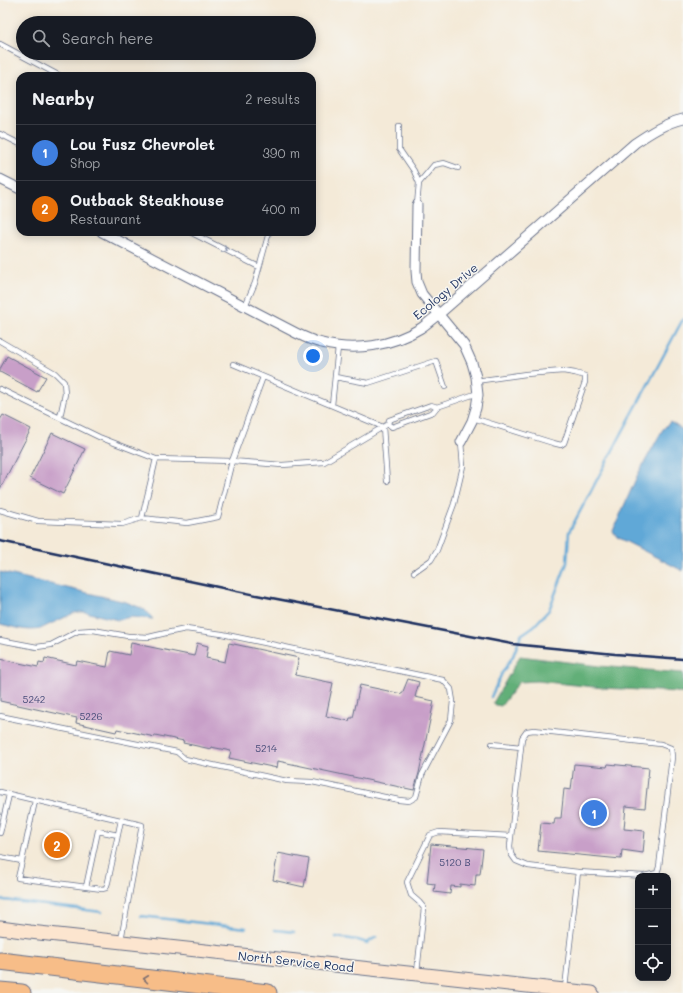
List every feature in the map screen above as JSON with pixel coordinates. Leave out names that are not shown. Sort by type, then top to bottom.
[{"type":"highway","points":[[0,961],[268,993]]},
{"type":"highway","points":[[0,991],[22,993]]},
{"type":"street","name":"Ecology Drive","points":[[110,236],[296,333],[322,344],[356,348],[373,346],[406,336],[420,328],[636,144],[649,134],[664,126],[683,119]]},
{"type":"street","points":[[0,179],[16,187]]},
{"type":"street","points":[[417,205],[417,282],[422,294],[464,345],[472,363],[476,381],[478,393],[476,408],[472,421],[461,442]]},
{"type":"street","name":"North Service Road","points":[[0,928],[592,993]]},
{"type":"lane","points":[[0,44],[16,53]]},
{"type":"lane","points":[[30,60],[52,72]]},
{"type":"lane","points":[[400,126],[398,149],[414,171],[419,183],[417,205]]},
{"type":"lane","points":[[0,134],[16,142]]},
{"type":"lane","points":[[419,183],[434,165],[444,163],[458,168]]},
{"type":"lane","points":[[198,236],[259,267]]},
{"type":"lane","points":[[244,306],[255,283],[268,236]]},
{"type":"lane","points":[[0,341],[55,374],[64,382],[65,394],[60,417]]},
{"type":"lane","points":[[332,406],[338,346]]},
{"type":"lane","points":[[335,377],[368,383],[436,361],[445,387]]},
{"type":"lane","points":[[233,364],[383,427]]},
{"type":"lane","points":[[473,418],[561,445],[564,443],[585,382],[585,376],[563,371],[526,374],[476,381]]},
{"type":"lane","points":[[0,510],[38,521],[122,524],[142,518],[188,523],[218,517],[232,461],[263,377]]},
{"type":"lane","points":[[0,389],[99,437],[156,459],[232,461],[282,465],[324,462],[388,424],[389,420],[431,405],[437,407]]},
{"type":"lane","points":[[388,424],[392,427],[433,412],[437,407],[478,393]]},
{"type":"lane","points":[[383,427],[387,481]]},
{"type":"lane","points":[[414,572],[431,560],[437,550],[454,504],[463,466],[461,442]]},
{"type":"lane","points":[[142,518],[156,459]]},
{"type":"lane","points":[[0,640],[37,647],[52,645],[78,631],[94,630],[128,636],[148,637],[186,629],[222,634],[443,680],[451,689],[453,700],[451,720],[422,775],[416,797],[409,801],[312,782],[287,781],[185,759],[177,752],[0,716]]},
{"type":"lane","points":[[534,730],[661,744],[671,748],[672,757],[659,867],[657,873],[644,876],[578,872],[528,866],[516,861],[511,854],[511,836],[522,738],[527,731],[534,730]]},
{"type":"lane","points":[[492,744],[521,747]]},
{"type":"lane","points":[[0,792],[142,825],[120,942]]},
{"type":"lane","points":[[0,833],[9,795]]},
{"type":"lane","points":[[35,801],[18,878],[102,890],[106,888],[121,820]]},
{"type":"lane","points":[[86,887],[98,831],[118,835]]},
{"type":"lane","points":[[417,974],[424,908],[411,895],[407,882],[430,835],[439,832],[511,836]]},
{"type":"lane","points":[[0,857],[22,861]]},
{"type":"lane","points":[[565,990],[578,872]]},
{"type":"green space","points":[[520,656],[599,666],[683,673],[683,694],[677,692],[604,688],[537,681],[519,682],[501,706],[496,705],[493,703]]},
{"type":"water","points":[[670,422],[683,430],[683,571],[617,537],[613,531],[638,474],[663,429]]},
{"type":"water","points":[[0,572],[126,602],[144,609],[153,619],[130,617],[118,620],[85,612],[79,612],[35,630],[20,629],[0,624]]},
{"type":"building","points":[[7,356],[46,377],[37,392],[0,372],[0,369]]},
{"type":"building","points":[[3,415],[31,429],[0,489],[0,420]]},
{"type":"building","points":[[52,433],[85,449],[63,494],[30,478]]},
{"type":"building","points":[[131,643],[194,656],[197,643],[208,646],[206,658],[225,662],[229,643],[299,658],[295,675],[333,683],[326,716],[349,721],[350,718],[353,718],[360,685],[402,694],[408,679],[419,682],[415,697],[434,701],[414,790],[278,761],[277,768],[229,758],[231,751],[211,747],[211,749],[183,743],[184,741],[155,735],[155,737],[117,729],[116,732],[76,723],[77,718],[0,701],[0,659],[38,667],[39,662],[44,663],[45,658],[76,665],[77,661],[107,667],[110,651],[129,655]]},
{"type":"building","points":[[574,764],[607,767],[608,764],[649,768],[645,808],[626,806],[624,829],[645,831],[643,853],[622,850],[621,859],[538,851],[541,823],[554,824],[555,818],[561,818],[564,789],[571,790]]},
{"type":"building","points":[[431,844],[483,849],[480,874],[476,874],[475,886],[460,884],[460,887],[451,886],[450,894],[434,892],[435,884],[427,883]]},
{"type":"building","points":[[278,853],[309,859],[304,887],[273,880]]},
{"type":"waterway","points":[[491,697],[502,673],[513,656],[521,635],[534,626],[549,610],[567,563],[569,532],[683,319]]},
{"type":"waterway","points":[[0,899],[102,912]]},
{"type":"waterway","points":[[141,916],[246,928]]},
{"type":"waterway","points":[[275,930],[294,932]]},
{"type":"waterway","points":[[336,937],[358,940],[367,943],[376,937]]},
{"type":"railway","points":[[0,541],[251,594],[512,644],[683,659]]},
{"type":"place","name":"Lou Fusz Chevrolet","points":[[594,813]]},
{"type":"place","name":"Outback Steakhouse","points":[[57,845]]}]
